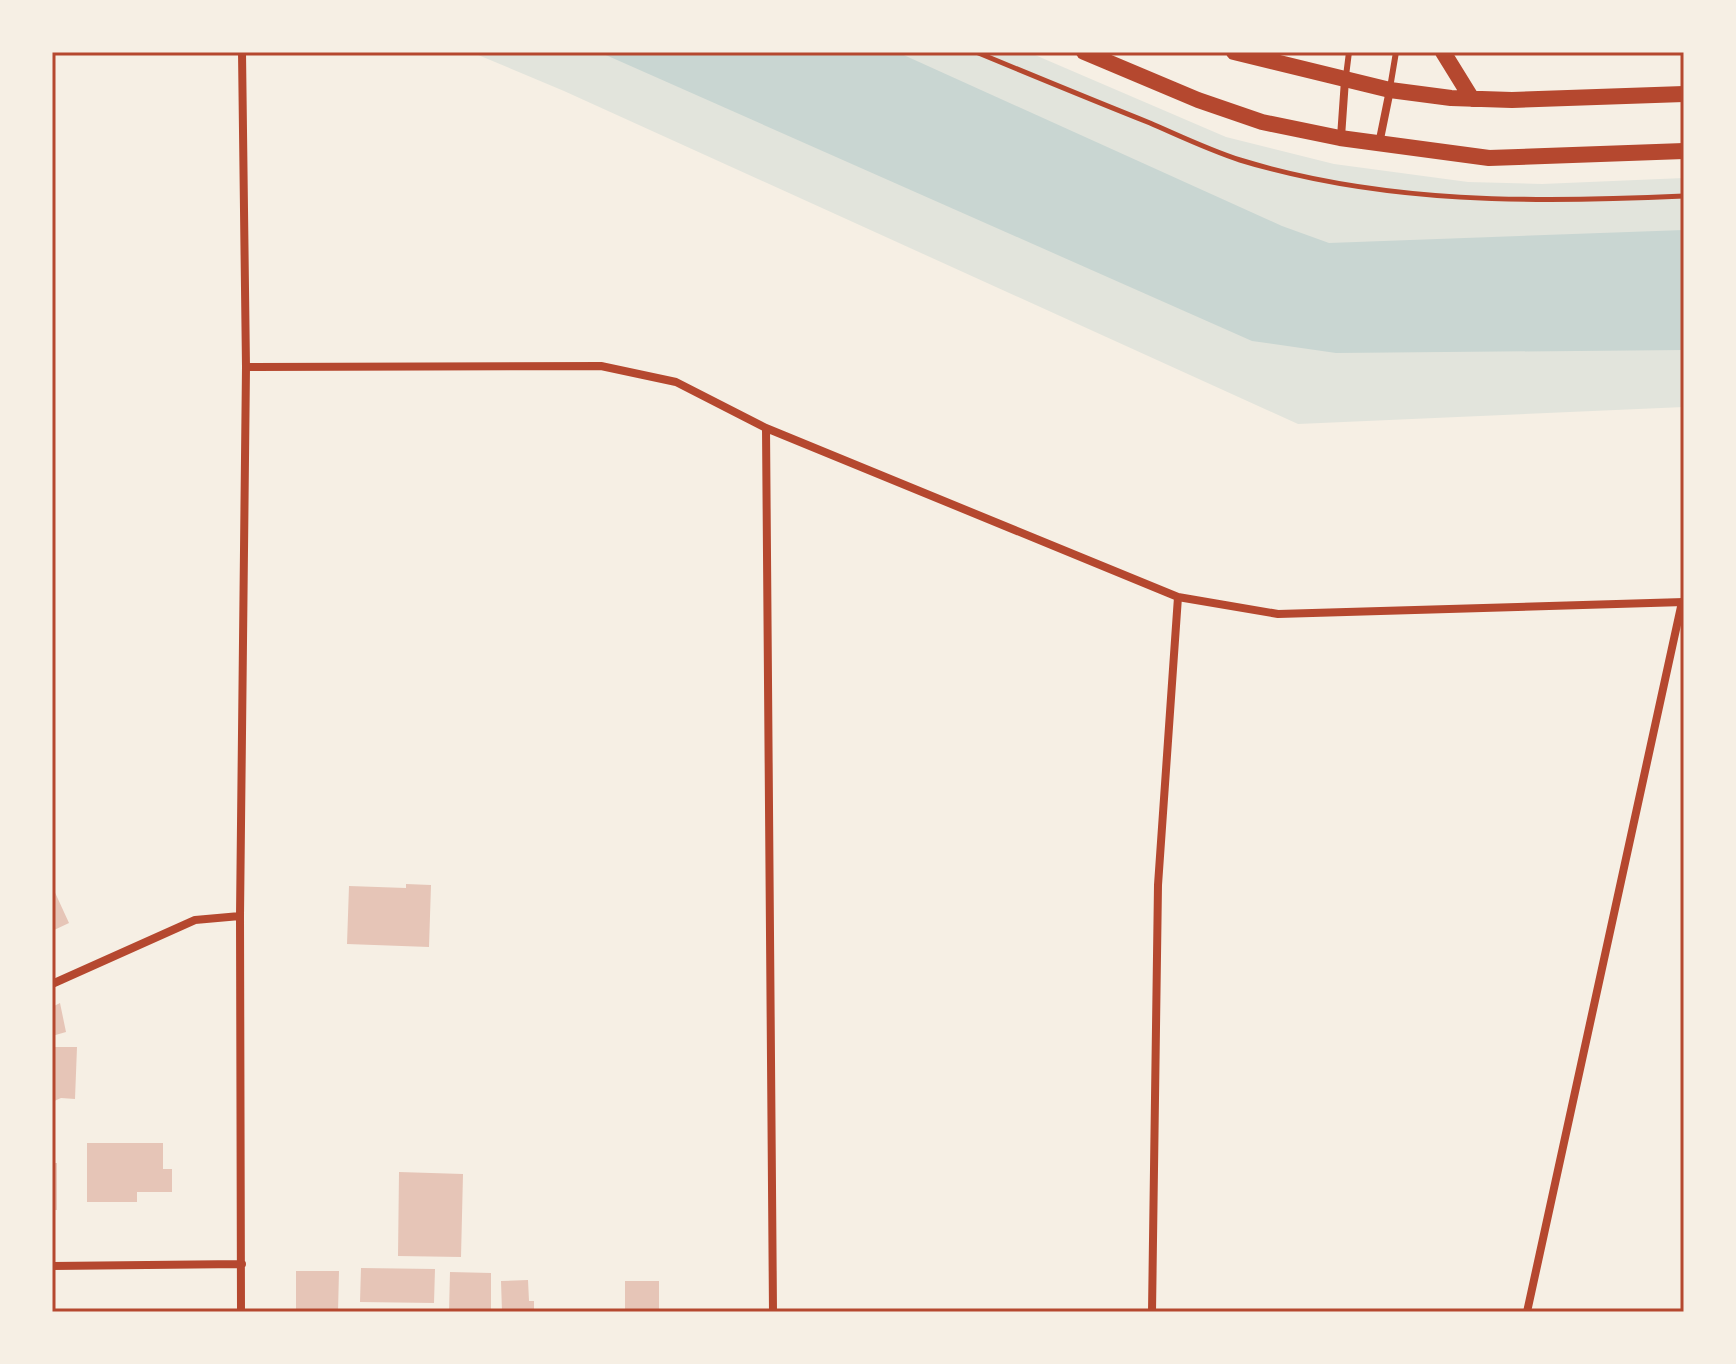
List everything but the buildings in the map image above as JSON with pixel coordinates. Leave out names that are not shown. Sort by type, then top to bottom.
[{"type":"main road","points":[[1084,52],[1198,100],[1262,122],[1340,138],[1489,158],[1684,151]]},
{"type":"main road","points":[[1234,52],[1390,90],[1472,99],[1684,94]]},
{"type":"main road","points":[[1443,52],[1472,99]]},
{"type":"street","points":[[241,1312],[240,916],[246,367],[242,52]]},
{"type":"street","points":[[1340,138],[1345,80]]},
{"type":"street","points":[[1379,144],[1390,90]]},
{"type":"street","points":[[246,367],[601,366],[676,382],[766,428],[1178,597],[1278,614],[1683,602],[1527,1312]]},
{"type":"street","points":[[766,428],[773,1312]]},
{"type":"street","points":[[1152,1312],[1158,885],[1178,597]]},
{"type":"street","points":[[52,984],[195,920],[240,916]]},
{"type":"street","points":[[52,1266],[242,1264]]},
{"type":"lane","points":[[1345,80],[1349,52]]},
{"type":"lane","points":[[1390,90],[1396,52]]},
{"type":"shaded area","points":[[471,52],[1028,52],[1226,137],[1334,164],[1468,182],[1542,184],[1684,178],[1684,407],[1298,424],[564,91]]},
{"type":"shaded area","points":[[599,52],[897,52],[1282,226],[1329,243],[1684,230],[1684,350],[1336,353],[1252,341]]}]
